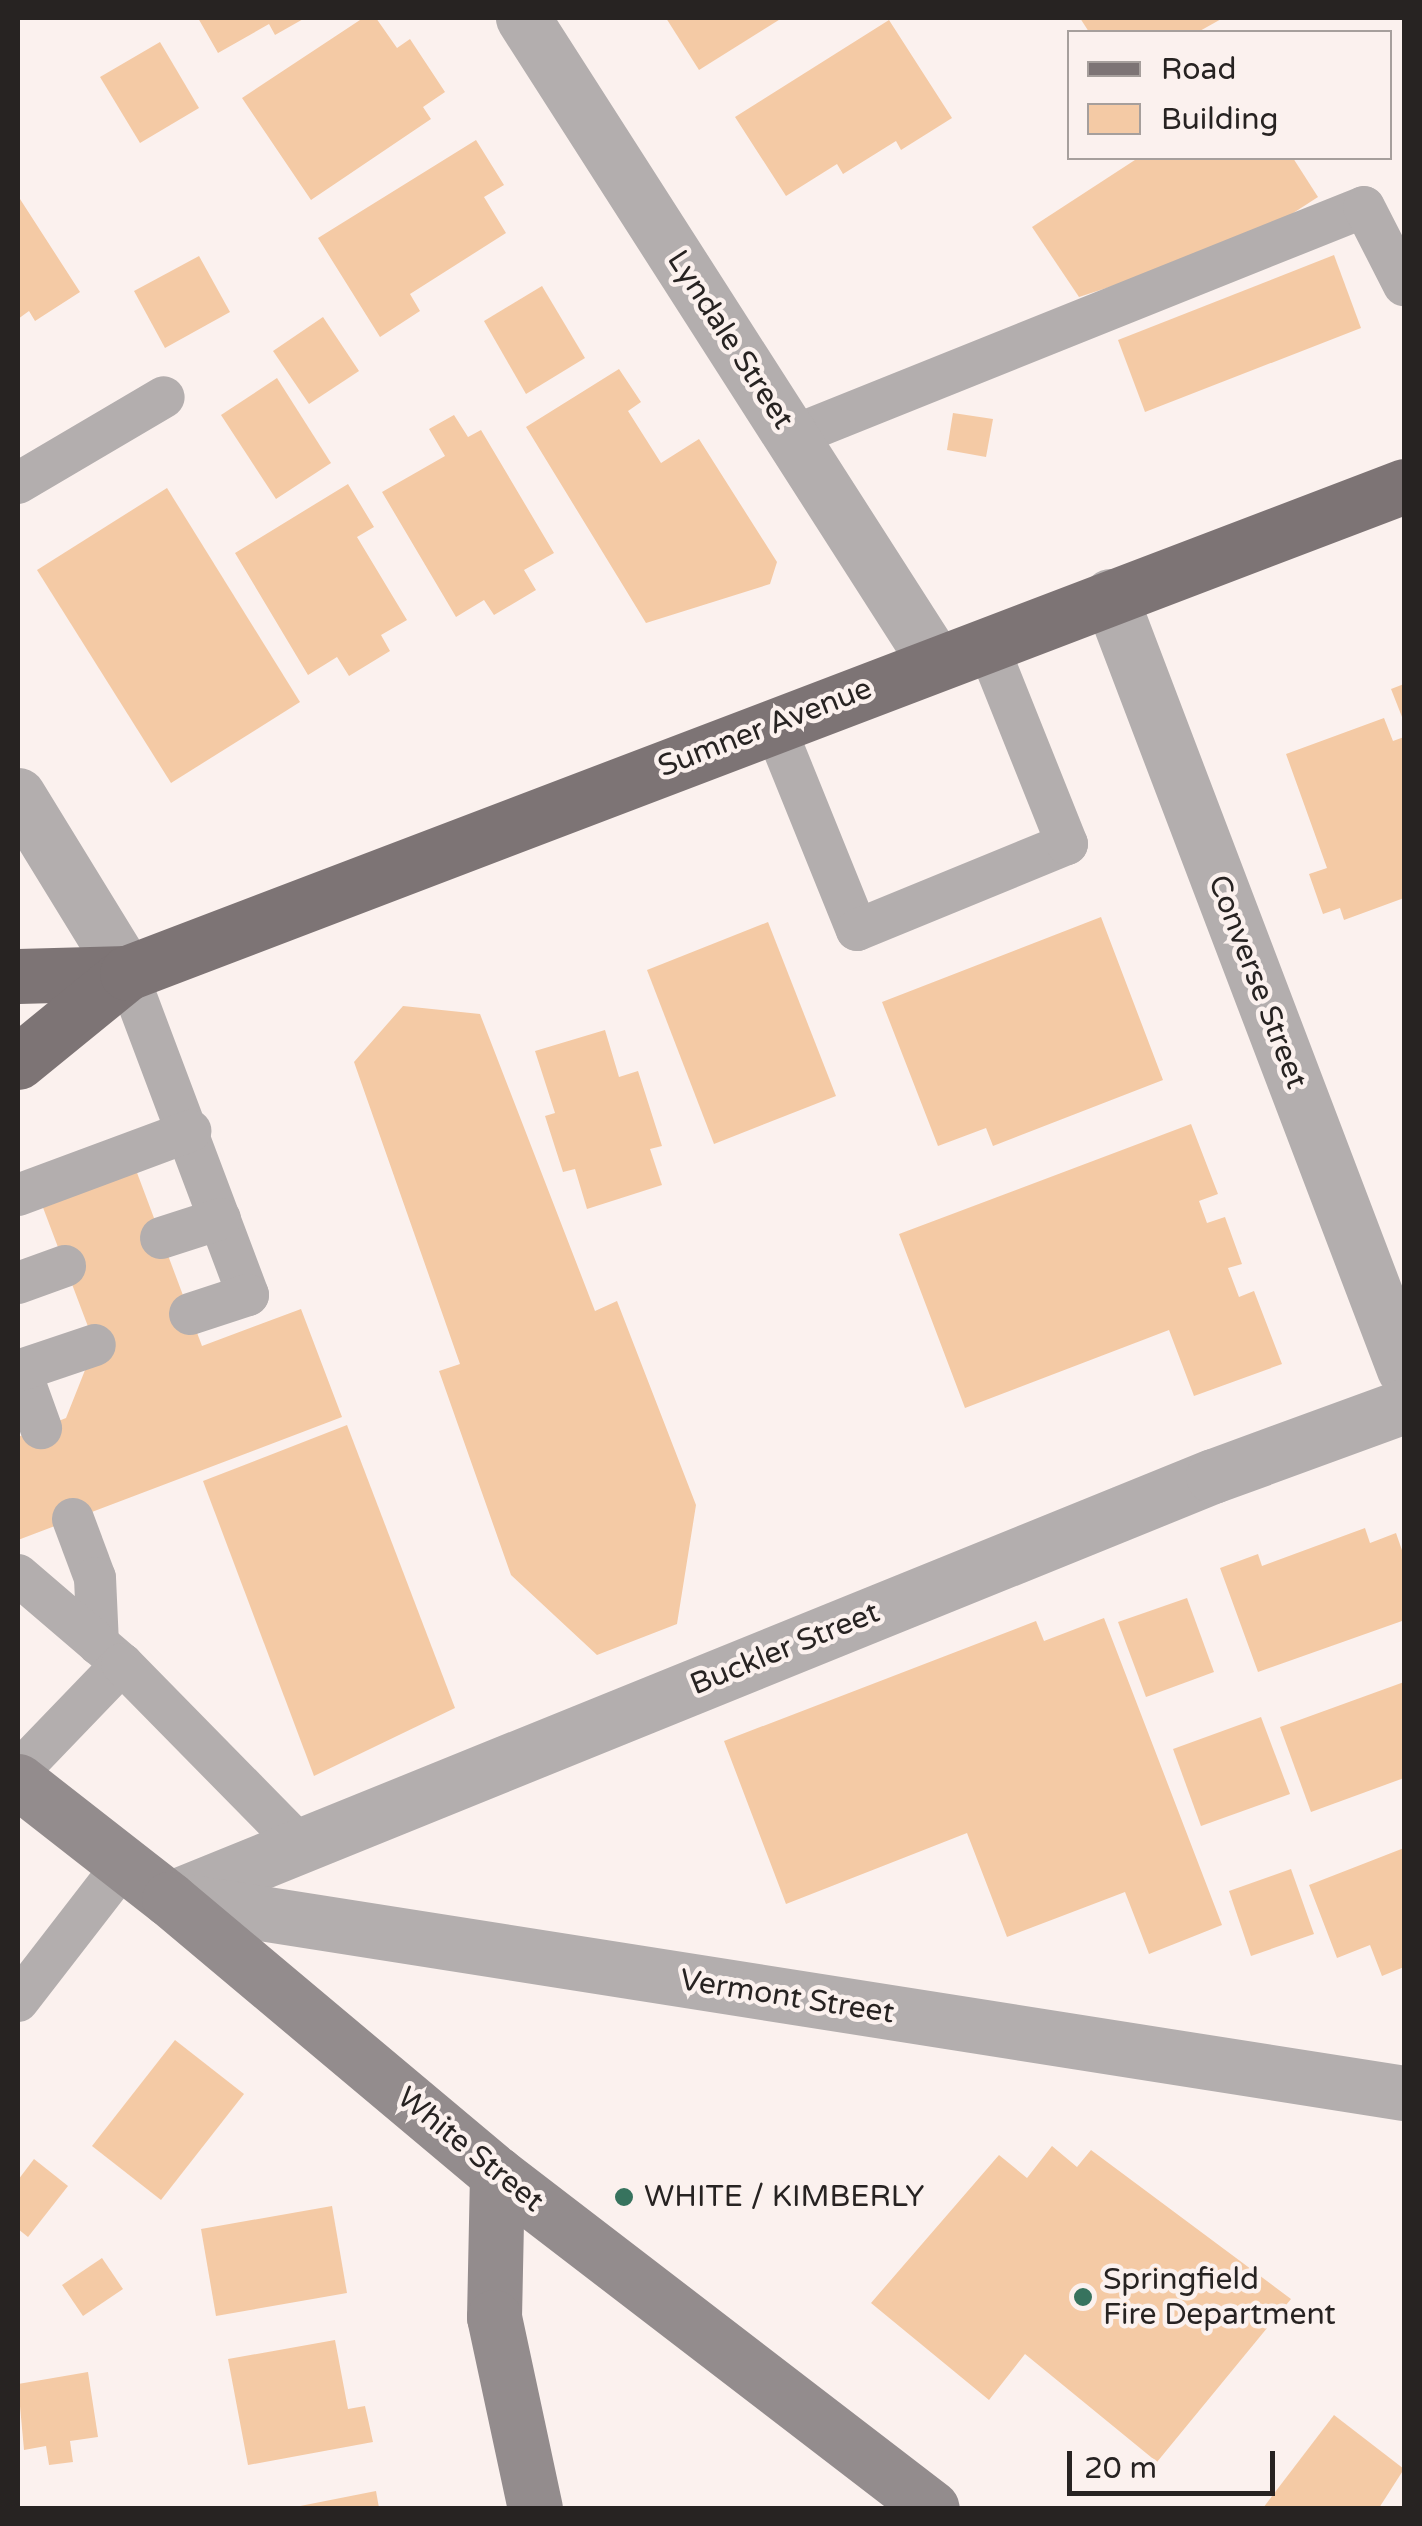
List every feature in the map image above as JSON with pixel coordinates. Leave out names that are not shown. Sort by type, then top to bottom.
[{"type":"main road","name":"Sumner Avenue","points":[[18,1062],[128,973],[1404,486]]},
{"type":"main road","name":"Sumner Avenue","points":[[18,976],[128,973]]},
{"type":"main road","name":"White Street","points":[[18,1780],[169,1899],[497,2174],[932,2508]]},
{"type":"main road","points":[[497,2174],[494,2318],[535,2508]]},
{"type":"street","name":"Lyndale Street","points":[[523,18],[936,663]]},
{"type":"street","name":"Converse Street","points":[[1110,596],[1404,1369]]},
{"type":"street","points":[[18,795],[128,973]]},
{"type":"street","name":"Buckler Street","points":[[169,1899],[1213,1476],[1404,1406]]},
{"type":"street","name":"Vermont Street","points":[[169,1899],[1404,2093]]},
{"type":"lane","points":[[792,436],[1364,207],[1404,285]]},
{"type":"lane","points":[[18,483],[164,397]]},
{"type":"lane","points":[[774,725],[857,930],[1067,844],[987,644]]},
{"type":"lane","points":[[128,973],[248,1295],[190,1314]]},
{"type":"lane","points":[[18,1195],[190,1132]]},
{"type":"lane","points":[[161,1238],[220,1219]]},
{"type":"lane","points":[[18,1283],[65,1266]]},
{"type":"lane","points":[[41,1428],[19,1370],[95,1344]]},
{"type":"lane","points":[[18,1772],[110,1654],[95,1578],[73,1519]]},
{"type":"lane","points":[[18,1575],[110,1654],[300,1846]]},
{"type":"lane","points":[[18,2001],[124,1864]]},
{"type":"building","points":[[198,18],[305,18],[275,35],[269,24],[218,53]]},
{"type":"building","points":[[363,18],[376,18],[397,48],[410,39],[445,92],[423,107],[431,119],[311,200],[242,98]]},
{"type":"building","points":[[666,18],[782,18],[699,70]]},
{"type":"building","points":[[1080,18],[1223,18],[1202,30],[1088,30]]},
{"type":"building","points":[[889,20],[952,118],[901,150],[896,141],[843,174],[837,164],[786,196],[735,117]]},
{"type":"building","points":[[160,42],[199,108],[140,143],[100,77]]},
{"type":"building","points":[[476,140],[504,185],[484,197],[506,233],[410,294],[420,311],[380,337],[318,238]]},
{"type":"building","points":[[1135,160],[1294,160],[1318,197],[1250,241],[1079,297],[1032,227]]},
{"type":"building","points":[[20,199],[80,292],[35,321],[29,311],[18,319]]},
{"type":"building","points":[[1334,255],[1361,328],[1145,412],[1118,340]]},
{"type":"building","points":[[199,256],[230,312],[165,348],[134,291]]},
{"type":"building","points":[[542,286],[585,358],[526,394],[484,321]]},
{"type":"building","points":[[323,317],[359,371],[309,404],[273,351]]},
{"type":"building","points":[[619,369],[641,402],[628,411],[661,463],[699,439],[777,562],[770,584],[646,623],[526,427]]},
{"type":"building","points":[[277,378],[331,463],[276,499],[221,415]]},
{"type":"building","points":[[953,413],[993,419],[986,457],[947,450]]},
{"type":"building","points":[[454,415],[468,437],[481,430],[554,553],[524,570],[536,590],[494,615],[484,600],[456,617],[382,492],[445,456],[429,429]]},
{"type":"building","points":[[348,484],[374,527],[357,537],[407,620],[381,635],[390,651],[349,676],[337,657],[308,675],[235,553]]},
{"type":"building","points":[[167,488],[300,702],[171,783],[37,570]]},
{"type":"building","points":[[1404,684],[1404,722],[1391,689]]},
{"type":"building","points":[[1384,718],[1393,741],[1404,737],[1404,898],[1344,920],[1340,908],[1323,914],[1309,874],[1327,868],[1286,754]]},
{"type":"building","points":[[1101,917],[1163,1080],[993,1146],[986,1128],[938,1146],[882,1002]]},
{"type":"building","points":[[768,922],[836,1096],[714,1144],[647,970]]},
{"type":"building","points":[[403,1006],[480,1014],[595,1311],[617,1301],[696,1505],[677,1624],[597,1655],[511,1575],[439,1371],[460,1364],[354,1062]]},
{"type":"building","points":[[605,1030],[619,1077],[638,1071],[662,1146],[650,1149],[662,1185],[587,1209],[575,1169],[563,1172],[545,1116],[555,1113],[535,1051]]},
{"type":"building","points":[[1191,1124],[1218,1194],[1199,1201],[1207,1223],[1225,1217],[1242,1264],[1228,1268],[1239,1297],[1254,1291],[1282,1364],[1194,1396],[1169,1330],[965,1408],[899,1234]]},
{"type":"building","points":[[133,1162],[202,1346],[301,1309],[342,1417],[18,1540],[18,1437],[66,1418],[95,1345],[39,1197]]},
{"type":"building","points":[[347,1425],[455,1708],[314,1776],[203,1481]]},
{"type":"building","points":[[1365,1528],[1370,1543],[1396,1533],[1404,1556],[1402,1621],[1258,1672],[1220,1568],[1258,1554],[1262,1566]]},
{"type":"building","points":[[1187,1598],[1214,1672],[1146,1697],[1118,1622]]},
{"type":"building","points":[[1104,1618],[1222,1925],[1149,1954],[1125,1892],[1007,1937],[967,1833],[786,1904],[724,1741],[1036,1621],[1044,1641]]},
{"type":"building","points":[[1404,1682],[1404,1778],[1311,1812],[1280,1727]]},
{"type":"building","points":[[1261,1717],[1290,1794],[1201,1826],[1173,1749]]},
{"type":"building","points":[[1404,1848],[1404,1967],[1382,1976],[1370,1945],[1337,1958],[1309,1885]]},
{"type":"building","points":[[1291,1869],[1314,1934],[1251,1956],[1229,1891]]},
{"type":"building","points":[[175,2040],[244,2094],[161,2200],[92,2146]]},
{"type":"building","points":[[1052,2146],[1077,2167],[1091,2150],[1291,2299],[1157,2462],[1025,2354],[989,2400],[871,2303],[999,2155],[1027,2178]]},
{"type":"building","points":[[34,2159],[68,2186],[28,2237],[18,2229],[18,2180]]},
{"type":"building","points":[[332,2206],[347,2293],[216,2316],[201,2229]]},
{"type":"building","points":[[102,2258],[123,2289],[83,2316],[62,2285]]},
{"type":"building","points":[[335,2340],[348,2409],[365,2406],[373,2442],[248,2465],[228,2359]]},
{"type":"building","points":[[88,2372],[98,2437],[70,2441],[73,2462],[49,2465],[46,2446],[24,2450],[18,2384]]},
{"type":"building","points":[[1334,2415],[1404,2469],[1379,2508],[1263,2508]]},
{"type":"building","points":[[376,2491],[379,2508],[295,2508],[295,2507]]},
{"type":"place","name":"WHITE / KIMBERLY","points":[[624,2197]]},
{"type":"place","name":"Springfield Fire Department","points":[[1083,2297]]}]
